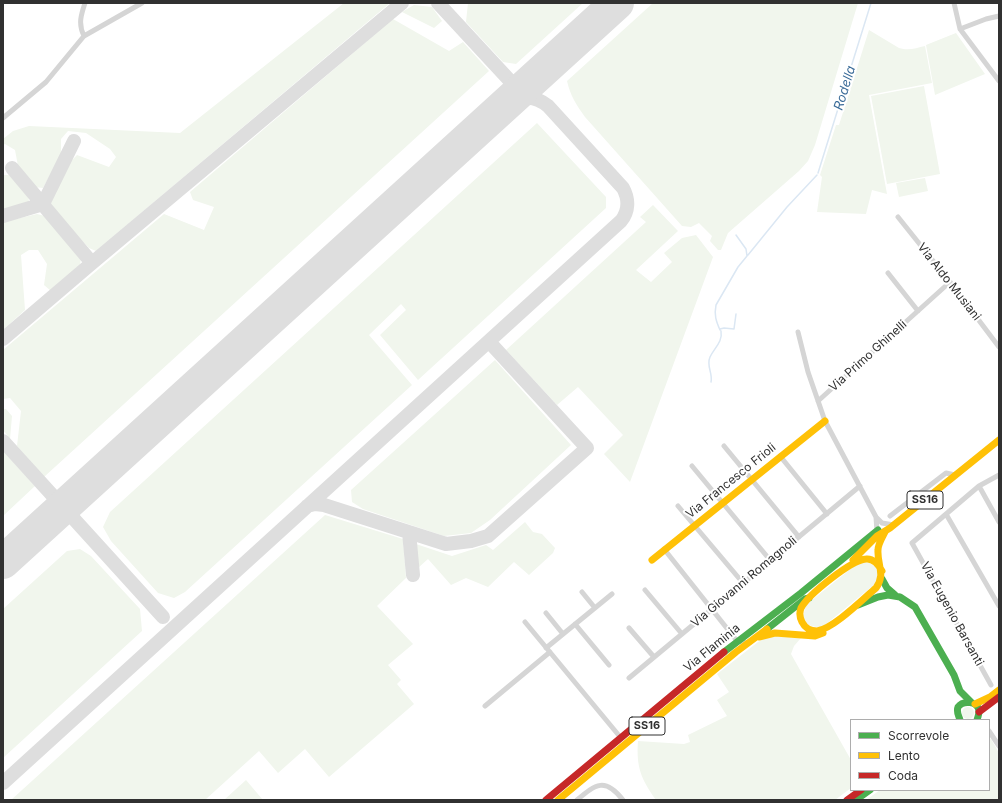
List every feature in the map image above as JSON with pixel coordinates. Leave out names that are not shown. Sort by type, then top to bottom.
[{"type":"main road","name":"Via Francesco Frioli","points":[[652,560],[825,421]]},
{"type":"main road","name":"Via Flaminia","points":[[550,799],[563,785],[571,781],[737,641],[801,593],[835,564],[878,533],[894,525],[999,440]]},
{"type":"main road","name":"Via Flaminia","points":[[836,621],[819,630],[812,630],[801,622],[800,615],[802,608],[809,598],[850,564],[878,533]]},
{"type":"main road","points":[[878,533],[878,549],[884,586],[888,591],[911,603],[920,613],[954,675],[960,691],[957,718]]},
{"type":"main road","name":"Via Flaminia","points":[[850,564],[862,559],[869,559],[875,562],[882,571]]},
{"type":"main road","name":"Via Flaminia","points":[[751,640],[775,633],[815,636],[826,631],[876,588],[882,579]]},
{"type":"main road","points":[[854,607],[878,597],[888,595],[897,596]]},
{"type":"main road","name":"Via Flaminia","points":[[558,800],[751,640],[805,599],[809,598]]},
{"type":"main road","points":[[959,706],[964,702],[973,703],[987,699],[999,690]]},
{"type":"main road","points":[[960,691],[978,708],[979,717]]},
{"type":"main road","points":[[979,717],[999,697]]},
{"type":"main road","points":[[847,800],[860,791]]},
{"type":"main road","points":[[856,800],[869,791]]},
{"type":"street","points":[[84,36],[81,31],[80,23],[85,3]]},
{"type":"street","points":[[3,118],[46,82],[84,36],[142,3]]},
{"type":"street","points":[[954,3],[960,29],[999,81]]},
{"type":"street","points":[[960,29],[986,19],[999,16]]},
{"type":"street","name":"Via Aldo Musiani","points":[[898,217],[999,347]]},
{"type":"street","points":[[888,273],[918,311]]},
{"type":"street","name":"Via Primo Ghinelli","points":[[818,401],[950,282]]},
{"type":"street","points":[[798,332],[808,372],[825,421],[876,517],[882,523],[894,525]]},
{"type":"street","points":[[724,446],[799,537]]},
{"type":"street","points":[[780,456],[827,514]]},
{"type":"street","points":[[692,466],[770,560]]},
{"type":"street","name":"Via Flaminia","points":[[890,516],[946,473],[955,475]]},
{"type":"street","points":[[999,475],[978,486],[946,514],[999,606]]},
{"type":"street","name":"Via Giovanni Romagnoli","points":[[628,678],[860,486]]},
{"type":"street","points":[[978,486],[999,522]]},
{"type":"street","points":[[678,506],[743,583]]},
{"type":"street","name":"Via Eugenio Barsanti","points":[[946,514],[912,543],[991,685]]},
{"type":"street","points":[[876,517],[878,533]]},
{"type":"street","points":[[664,550],[737,641],[751,640]]},
{"type":"street","points":[[645,590],[682,634]]},
{"type":"street","points":[[582,592],[595,608]]},
{"type":"street","points":[[485,706],[575,624],[612,594]]},
{"type":"street","points":[[546,613],[564,634]]},
{"type":"street","points":[[525,622],[621,738]]},
{"type":"street","points":[[575,624],[609,665]]},
{"type":"street","points":[[629,628],[654,657]]},
{"type":"street","points":[[990,732],[999,746]]},
{"type":"street","points":[[577,800],[592,788],[606,786],[613,789],[623,800]]},
{"type":"shaded area","points":[[344,3],[390,3],[96,251],[89,248],[52,209],[50,200],[71,161],[77,155],[109,167],[116,157],[110,149],[86,133],[68,131],[61,139],[61,155],[43,188],[34,187],[18,166],[15,150],[5,144],[3,145],[3,139],[13,131],[29,126],[180,133]]},
{"type":"shaded area","points":[[468,3],[583,3],[516,64],[503,62],[466,22]]},
{"type":"shaded area","points":[[653,3],[858,3],[815,145],[808,161],[799,171],[728,233],[721,250],[718,250],[710,241],[712,236],[699,223],[691,227],[682,226],[585,117],[574,100],[568,86],[567,81]]},
{"type":"shaded area","points":[[414,5],[432,7],[442,21],[434,28],[402,12]]},
{"type":"shaded area","points":[[393,19],[449,51],[463,42],[489,71],[44,477],[17,446],[21,411],[10,398],[3,399],[3,350],[164,214],[204,230],[214,207],[193,200],[190,192]]},
{"type":"shaded area","points":[[869,30],[899,48],[909,49],[925,46],[932,83],[869,95],[887,194],[872,190],[866,214],[817,212],[822,177],[820,175],[836,125],[839,125]]},
{"type":"shaded area","points":[[956,33],[985,74],[935,95],[926,45]]},
{"type":"shaded area","points":[[924,86],[940,174],[887,184],[871,96]]},
{"type":"shaded area","points":[[537,123],[606,197],[606,208],[418,380],[380,335],[406,310],[401,304],[369,335],[412,385],[185,592],[174,598],[158,593],[111,541],[103,527],[110,512]]},
{"type":"shaded area","points":[[3,175],[11,175],[28,194],[29,201],[24,207],[3,212]]},
{"type":"shaded area","points":[[925,178],[928,191],[899,197],[896,183]]},
{"type":"shaded area","points":[[653,205],[678,231],[636,270],[651,282],[672,262],[664,253],[682,238],[696,235],[713,257],[630,482],[604,454],[623,435],[578,387],[557,405],[506,350],[646,222],[640,217]]},
{"type":"shaded area","points":[[37,214],[45,216],[81,257],[80,266],[51,291],[44,285],[47,264],[38,250],[29,250],[21,255],[25,310],[3,330],[3,222]]},
{"type":"shaded area","points":[[495,360],[571,445],[490,520],[471,533],[444,536],[363,509],[352,502],[351,490]]},
{"type":"shaded area","points":[[3,409],[6,409],[12,416],[10,439],[3,430]]},
{"type":"shaded area","points":[[3,451],[35,486],[3,516]]},
{"type":"shaded area","points":[[325,515],[403,539],[406,578],[377,606],[413,644],[388,665],[401,680],[397,684],[414,704],[329,777],[305,749],[278,773],[259,751],[205,800],[11,800]]},
{"type":"shaded area","points":[[525,522],[533,532],[542,534],[555,548],[553,553],[529,575],[514,562],[488,587],[466,578],[451,585],[428,559],[418,568],[416,544],[452,556],[486,545],[493,550]]},
{"type":"shaded area","points":[[80,549],[91,556],[140,609],[142,631],[3,758],[3,609],[67,551]]},
{"type":"shaded area","points":[[868,562],[877,568],[879,575],[875,584],[825,625],[820,628],[808,625],[804,615],[807,604],[858,563]]},
{"type":"shaded area","points":[[776,636],[801,638],[794,646],[791,654],[850,758],[850,789],[835,800],[656,800],[643,779],[639,766],[638,741],[684,744],[690,742],[688,735],[727,716],[717,700],[729,692],[717,674],[763,639]]},
{"type":"shaded area","points":[[970,707],[973,708],[973,718],[966,719],[963,718],[962,711],[963,708]]},
{"type":"shaded area","points":[[990,739],[999,753],[999,800],[866,800],[879,791],[990,791]]},
{"type":"shaded area","points":[[246,780],[263,800],[224,800]]},
{"type":"waterway","name":"Rodella","points":[[818,173],[871,3]]},
{"type":"waterway","name":"Rodella","points":[[748,255],[787,207],[817,175]]},
{"type":"waterway","name":"Rodella","points":[[720,330],[717,324],[715,312],[716,305],[738,267],[747,256],[746,249],[736,235]]},
{"type":"waterway","name":"Rodella","points":[[720,329],[734,329],[736,314]]},
{"type":"waterway","name":"Rodella","points":[[711,382],[709,360],[721,338],[721,331]]},
{"type":"taxiway","points":[[3,339],[402,3]]},
{"type":"taxiway","points":[[438,3],[512,83],[514,92],[508,103]]},
{"type":"taxiway","points":[[3,783],[624,217],[627,209],[627,201],[623,188],[548,106],[537,99],[532,98],[516,100],[504,106]]},
{"type":"taxiway","points":[[3,216],[43,204],[74,141]]},
{"type":"taxiway","points":[[12,168],[92,263]]},
{"type":"taxiway","points":[[307,506],[315,504],[324,505],[446,544],[471,541],[488,536],[587,448],[493,346]]},
{"type":"taxiway","points":[[3,441],[163,617]]},
{"type":"taxiway","points":[[409,532],[413,575]]},
{"type":"runway","points":[[3,562],[617,3]]},
{"type":"traffic: fast","points":[[724,652],[801,593],[878,530]]},
{"type":"traffic: fast","points":[[882,579],[887,588],[895,595]]},
{"type":"traffic: fast","points":[[858,605],[878,597],[888,595],[900,597],[915,607],[954,675],[960,691],[971,702]]},
{"type":"traffic: fast","points":[[767,629],[805,599],[809,598]]},
{"type":"traffic: fast","points":[[960,719],[957,709],[963,703],[973,703],[976,705],[979,712],[977,719]]},
{"type":"traffic: fast","points":[[856,800],[869,791]]},
{"type":"traffic: slow","points":[[652,560],[825,421]]},
{"type":"traffic: slow","points":[[853,560],[877,536],[890,528],[999,440]]},
{"type":"traffic: slow","points":[[882,571],[881,569],[879,566],[876,562],[869,559],[850,565],[830,579],[805,602],[800,612],[803,624],[808,629],[817,631],[824,629],[856,606],[876,588],[881,574],[880,569],[880,565],[878,555],[878,548],[885,532]]},
{"type":"traffic: slow","points":[[558,800],[736,652],[767,629]]},
{"type":"traffic: slow","points":[[759,637],[775,633],[815,636],[823,633]]},
{"type":"traffic: slow","points":[[975,704],[990,697],[999,690]]},
{"type":"traffic: jam","points":[[546,800],[724,652]]},
{"type":"traffic: jam","points":[[979,712],[999,697]]},
{"type":"traffic: jam","points":[[847,800],[860,791]]}]
